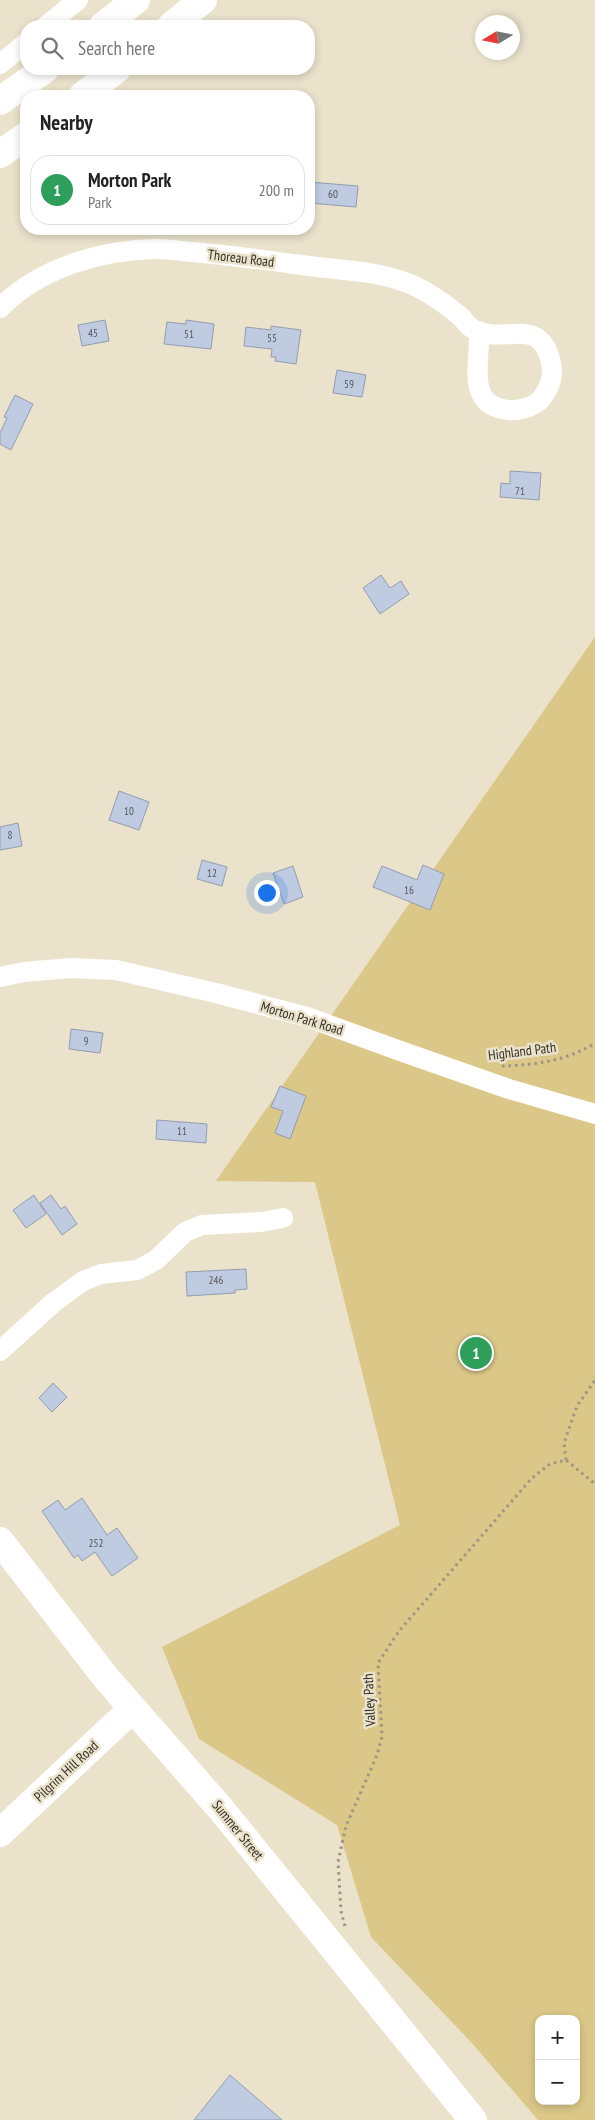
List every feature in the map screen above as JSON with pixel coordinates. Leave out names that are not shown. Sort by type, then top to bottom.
[{"type":"main road","points":[[110,20],[136,0]]},
{"type":"main road","points":[[178,20],[203,0]]},
{"type":"main road","points":[[0,101],[37,75]]},
{"type":"main road","points":[[90,90],[109,75]]},
{"type":"main road","points":[[0,154],[20,140]]},
{"type":"main road","name":"Summer Street","points":[[0,1541],[132,1709],[220,1808],[473,2120]]},
{"type":"main road","name":"Pilgrim Hill Road","points":[[0,1833],[132,1709]]},
{"type":"street","points":[[53,20],[78,0]]},
{"type":"street","points":[[0,64],[20,48]]},
{"type":"street","name":"Thoreau Road","points":[[0,308],[35,280],[52,272],[94,258],[156,249],[228,255],[364,273],[402,281],[433,296],[474,330],[479,332]]},
{"type":"street","points":[[479,332],[497,334],[524,333],[534,336],[543,345],[552,365],[552,378],[540,400],[526,408],[512,410],[497,408],[484,398],[479,389],[476,374],[479,332]]},
{"type":"street","name":"Morton Park Road","points":[[0,976],[70,968],[116,970],[216,993],[307,1016],[509,1089],[595,1114]]},
{"type":"street","points":[[0,1351],[53,1303],[83,1281],[101,1274],[137,1270],[156,1260],[185,1232],[202,1225],[261,1222],[283,1218]]},
{"type":"path","name":"Highland Path","points":[[496,1066],[557,1060],[582,1051],[595,1043]]},
{"type":"path","points":[[595,1380],[577,1406],[564,1443],[566,1460],[595,1484]]},
{"type":"path","name":"Valley Path","points":[[346,1929],[341,1911],[338,1862],[346,1826],[377,1755],[382,1737],[378,1663],[405,1624],[532,1478],[550,1464],[566,1460]]},
{"type":"shaded area","points":[[595,637],[595,2120],[538,2120],[471,2042],[371,1937],[337,1825],[199,1739],[162,1647],[400,1525],[315,1182],[216,1181]]},
{"type":"building","points":[[315,182],[358,186],[356,207],[315,204]]},
{"type":"building","points":[[105,320],[109,341],[82,346],[78,325]]},
{"type":"building","points":[[186,320],[214,324],[211,349],[164,344],[167,322],[186,324]]},
{"type":"building","points":[[271,326],[301,330],[296,364],[275,361],[276,357],[271,357],[272,349],[244,346],[246,327],[271,330]]},
{"type":"building","points":[[337,370],[366,375],[362,397],[333,393]]},
{"type":"building","points":[[15,395],[33,404],[11,450],[0,444],[0,433],[7,418],[4,417]]},
{"type":"building","points":[[510,471],[541,473],[539,500],[500,497],[501,483],[510,484]]},
{"type":"building","points":[[381,575],[390,588],[401,581],[409,594],[380,614],[363,588]]},
{"type":"building","points":[[119,791],[149,802],[139,830],[109,820]]},
{"type":"building","points":[[18,823],[22,846],[0,850],[0,827]]},
{"type":"building","points":[[202,860],[227,867],[222,886],[197,879]]},
{"type":"building","points":[[423,865],[444,874],[430,910],[373,887],[382,866],[417,880]]},
{"type":"building","points":[[293,866],[303,897],[284,904],[273,873]]},
{"type":"building","points":[[71,1029],[103,1033],[100,1053],[69,1049]]},
{"type":"building","points":[[280,1086],[306,1096],[290,1139],[275,1133],[283,1111],[271,1107]]},
{"type":"building","points":[[157,1120],[207,1124],[206,1143],[156,1139]]},
{"type":"building","points":[[34,1195],[46,1214],[26,1228],[13,1210]]},
{"type":"building","points":[[51,1195],[61,1209],[65,1206],[77,1224],[62,1235],[40,1203]]},
{"type":"building","points":[[246,1269],[247,1289],[235,1290],[235,1293],[187,1296],[186,1272]]},
{"type":"building","points":[[53,1383],[67,1397],[52,1412],[39,1398]]},
{"type":"building","points":[[82,1498],[107,1535],[117,1528],[138,1558],[112,1576],[95,1552],[82,1561],[78,1555],[74,1558],[42,1511],[58,1500],[65,1510]]},
{"type":"building","points":[[230,2075],[282,2120],[194,2120]]},
{"type":"place","name":"Morton Park","points":[[476,1353]]}]
